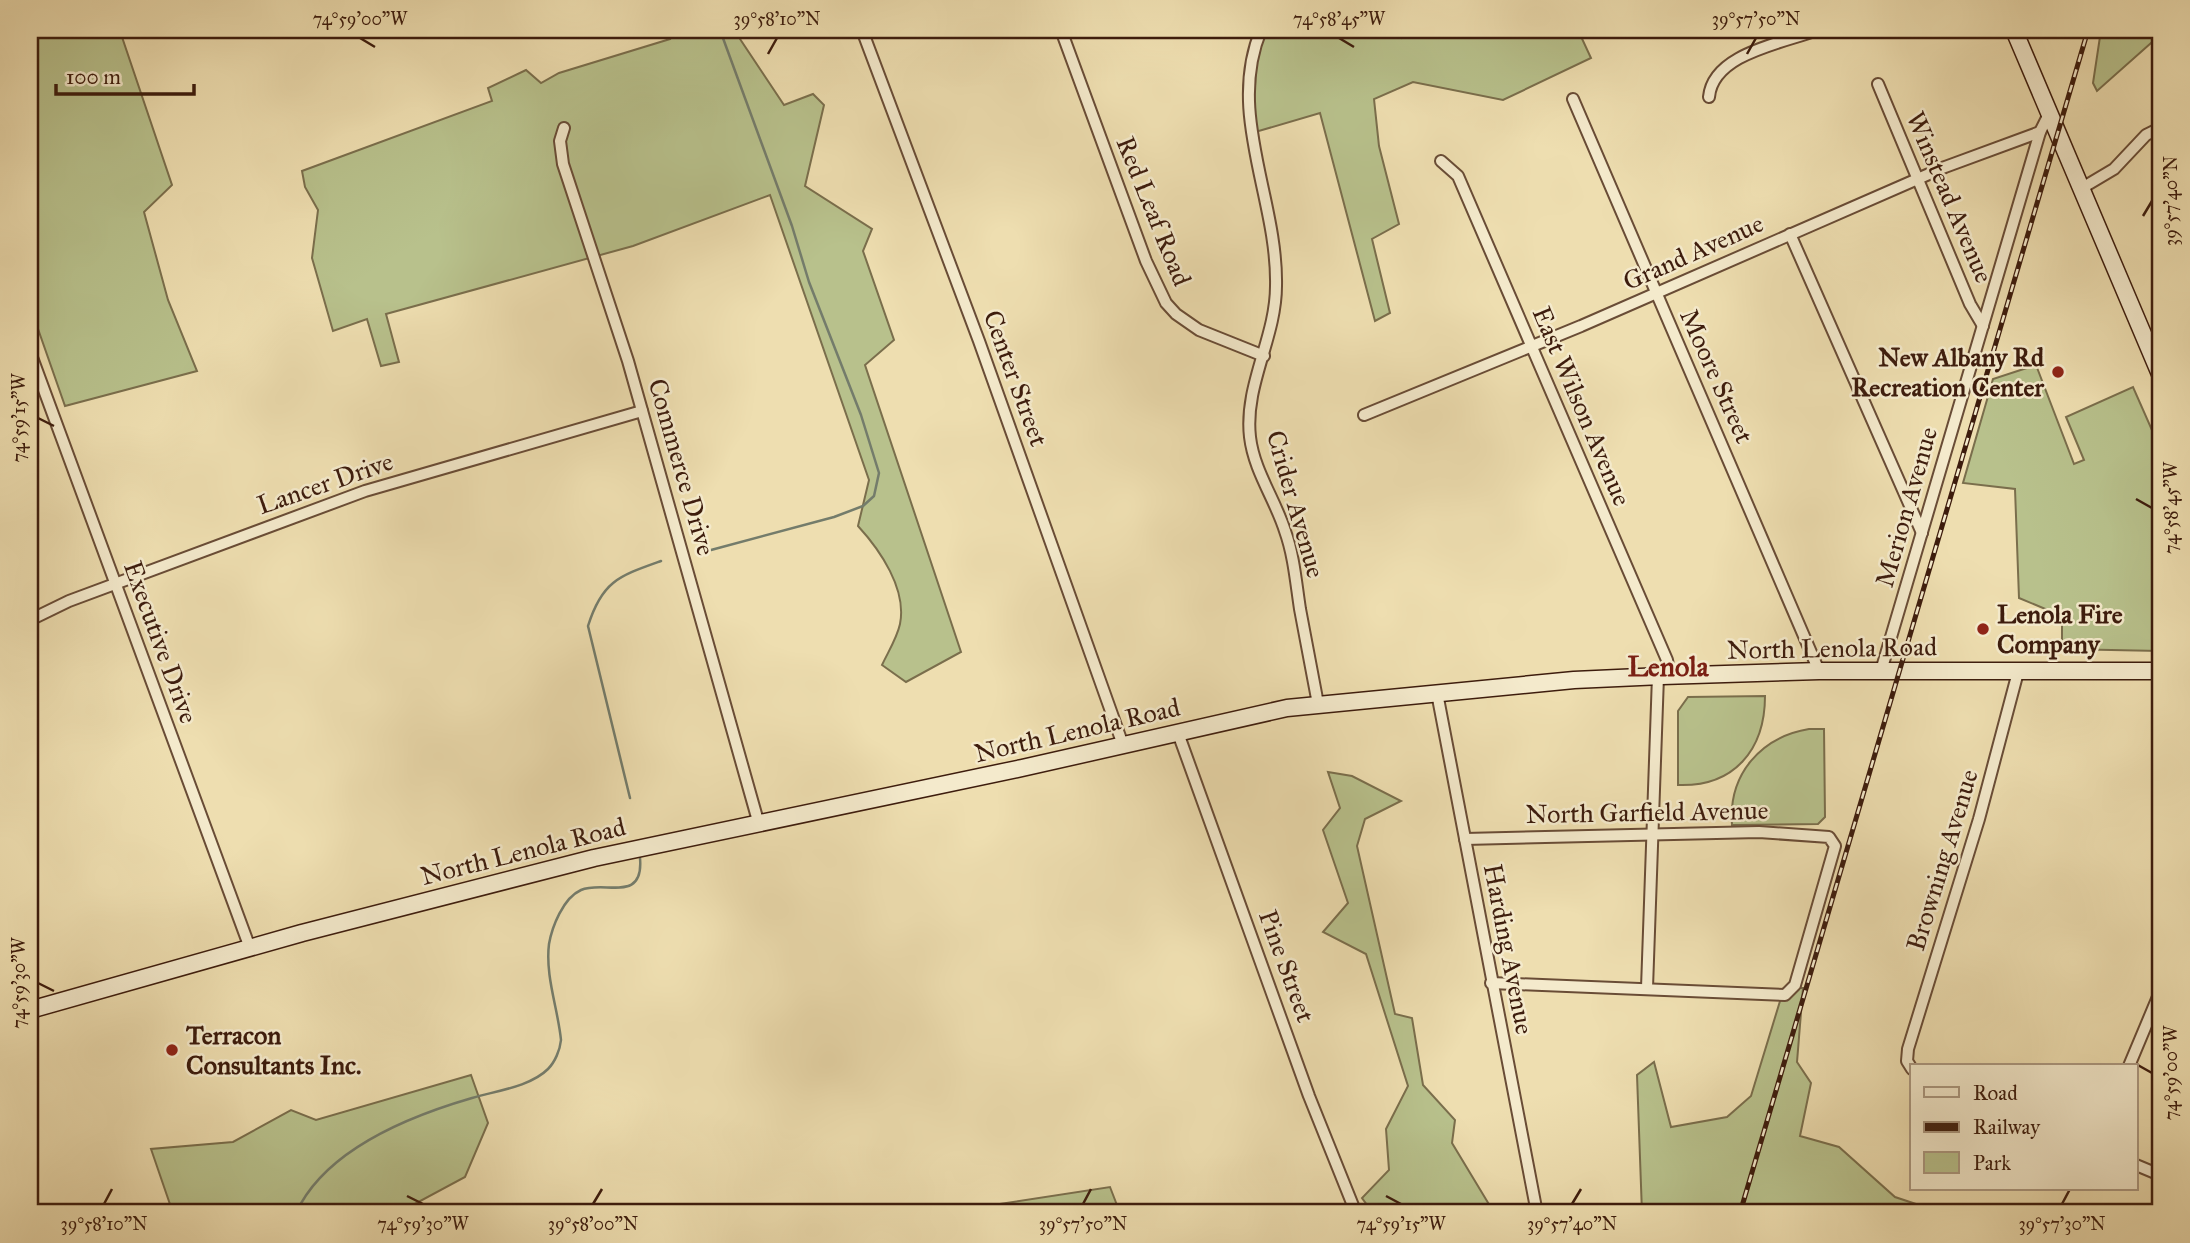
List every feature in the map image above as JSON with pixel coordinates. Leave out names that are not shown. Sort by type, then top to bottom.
[{"type":"main road","points":[[2014,30],[2081,188],[2153,341],[2160,374]]},
{"type":"main road","name":"North Lenola Road","points":[[30,1010],[520,876],[758,821],[1318,704],[1574,680],[1664,676],[1819,671],[2160,671]]},
{"type":"street","name":"Center Street","points":[[862,30],[979,341],[1122,745]]},
{"type":"street","name":"Red Leaf Road","points":[[1061,30],[1146,261],[1166,303],[1176,314],[1199,330],[1264,356]]},
{"type":"street","name":"Crider Avenue","points":[[1261,30],[1250,60],[1247,92],[1276,271],[1275,311],[1250,410],[1251,446],[1290,546],[1318,704]]},
{"type":"street","points":[[1709,97],[1712,84],[1731,63],[1753,50],[1817,30]]},
{"type":"street","name":"Winstead Avenue","points":[[1878,84],[1983,326]]},
{"type":"street","name":"Moore Street","points":[[1573,99],[1819,671]]},
{"type":"street","name":"Merion Avenue","points":[[1881,671],[2040,132],[2049,114]]},
{"type":"street","name":"Commerce Drive","points":[[564,128],[560,141],[563,164],[608,295],[758,821]]},
{"type":"street","points":[[2081,188],[2114,169],[2146,135],[2160,128]]},
{"type":"street","name":"Grand Avenue","points":[[1364,415],[1399,404],[1918,179],[2018,138],[2040,132]]},
{"type":"street","name":"East Wilson Avenue","points":[[1441,162],[1458,176],[1667,660],[1650,835],[1647,988]]},
{"type":"street","points":[[1790,234],[1922,533]]},
{"type":"street","name":"Executive Drive","points":[[30,352],[250,948]]},
{"type":"street","name":"Lancer Drive","points":[[30,620],[115,584],[365,492],[642,411]]},
{"type":"street","name":"Browning Avenue","points":[[1909,1065],[2018,672]]},
{"type":"street","name":"Harding Avenue","points":[[1437,693],[1536,1213]]},
{"type":"street","name":"Pine Street","points":[[1178,733],[1306,1086],[1356,1213]]},
{"type":"street","name":"North Garfield Avenue","points":[[1465,839],[1759,832],[1829,837],[1835,846],[1834,854],[1795,985],[1784,995],[1647,988]]},
{"type":"street","points":[[1491,983],[1647,988]]},
{"type":"street","points":[[2130,1064],[2160,992]]},
{"type":"street","points":[[2138,1166],[2160,1175]]},
{"type":"green space","points":[[30,30],[136,30],[122,37],[172,185],[144,212],[168,300],[197,371],[65,406],[30,306]]},
{"type":"green space","points":[[667,30],[734,30],[784,105],[813,94],[824,105],[805,186],[872,229],[863,251],[894,340],[865,365],[961,652],[906,682],[882,665],[899,629],[901,611],[896,584],[890,571],[858,526],[869,480],[770,195],[633,246],[386,314],[399,362],[381,366],[367,319],[333,331],[312,258],[318,210],[305,187],[302,171],[492,101],[488,88],[526,70],[541,83],[559,73],[670,39]]},
{"type":"green space","points":[[1263,30],[1397,30],[1402,38],[1423,30],[1578,30],[1591,58],[1503,100],[1413,82],[1374,99],[1379,146],[1399,224],[1372,239],[1390,313],[1375,321],[1320,113],[1252,133],[1258,38]]},
{"type":"green space","points":[[2101,30],[2160,30],[2160,35],[2097,91],[2093,83]]},
{"type":"green space","points":[[2036,365],[2074,464],[2084,460],[2066,417],[2133,387],[2155,437],[2160,435],[2160,651],[2062,649],[2062,616],[2019,598],[2015,489],[1963,483],[1993,379]]},
{"type":"green space","points":[[1765,696],[1759,733],[1742,762],[1715,780],[1678,785],[1678,711],[1688,697]]},
{"type":"green space","points":[[1809,729],[1824,729],[1825,817],[1818,824],[1732,825],[1736,790],[1751,761],[1762,749],[1776,740]]},
{"type":"green space","points":[[1328,772],[1352,776],[1401,801],[1365,819],[1357,846],[1395,1014],[1412,1018],[1423,1085],[1455,1120],[1452,1143],[1490,1206],[1506,1213],[1373,1213],[1362,1198],[1389,1170],[1386,1129],[1408,1086],[1366,954],[1323,932],[1348,903],[1323,830],[1340,808]]},
{"type":"green space","points":[[1784,988],[1803,988],[1797,1062],[1811,1083],[1800,1136],[1839,1147],[1895,1197],[1922,1206],[1921,1213],[1642,1213],[1637,1075],[1654,1062],[1671,1127],[1727,1117],[1751,1096]]},
{"type":"green space","points":[[471,1075],[488,1123],[465,1177],[398,1213],[173,1213],[151,1149],[233,1142],[291,1110],[316,1120]]},
{"type":"green space","points":[[1110,1187],[1120,1213],[973,1213],[980,1207]]},
{"type":"waterway","points":[[711,550],[834,517],[863,506],[874,496],[879,473],[861,415],[809,282],[792,226],[720,30]]},
{"type":"waterway","points":[[630,798],[588,626],[599,599],[614,582],[661,561]]},
{"type":"waterway","points":[[296,1213],[309,1191],[327,1171],[372,1139],[422,1115],[512,1088],[532,1080],[548,1069],[557,1056],[561,1040],[548,956],[556,922],[569,899],[581,890],[621,888],[636,881],[640,872],[640,858]]},
{"type":"railway","points":[[1740,1213],[2088,30]]},
{"type":"place","name":"New Albany Rd Recreation Center","points":[[2058,372]]},
{"type":"place","name":"Lenola Fire Company","points":[[1983,629]]},
{"type":"place","name":"Terracon Consultants Inc.","points":[[172,1050]]},
{"type":"district","name":"Lenola","points":[[1668,666]]}]
